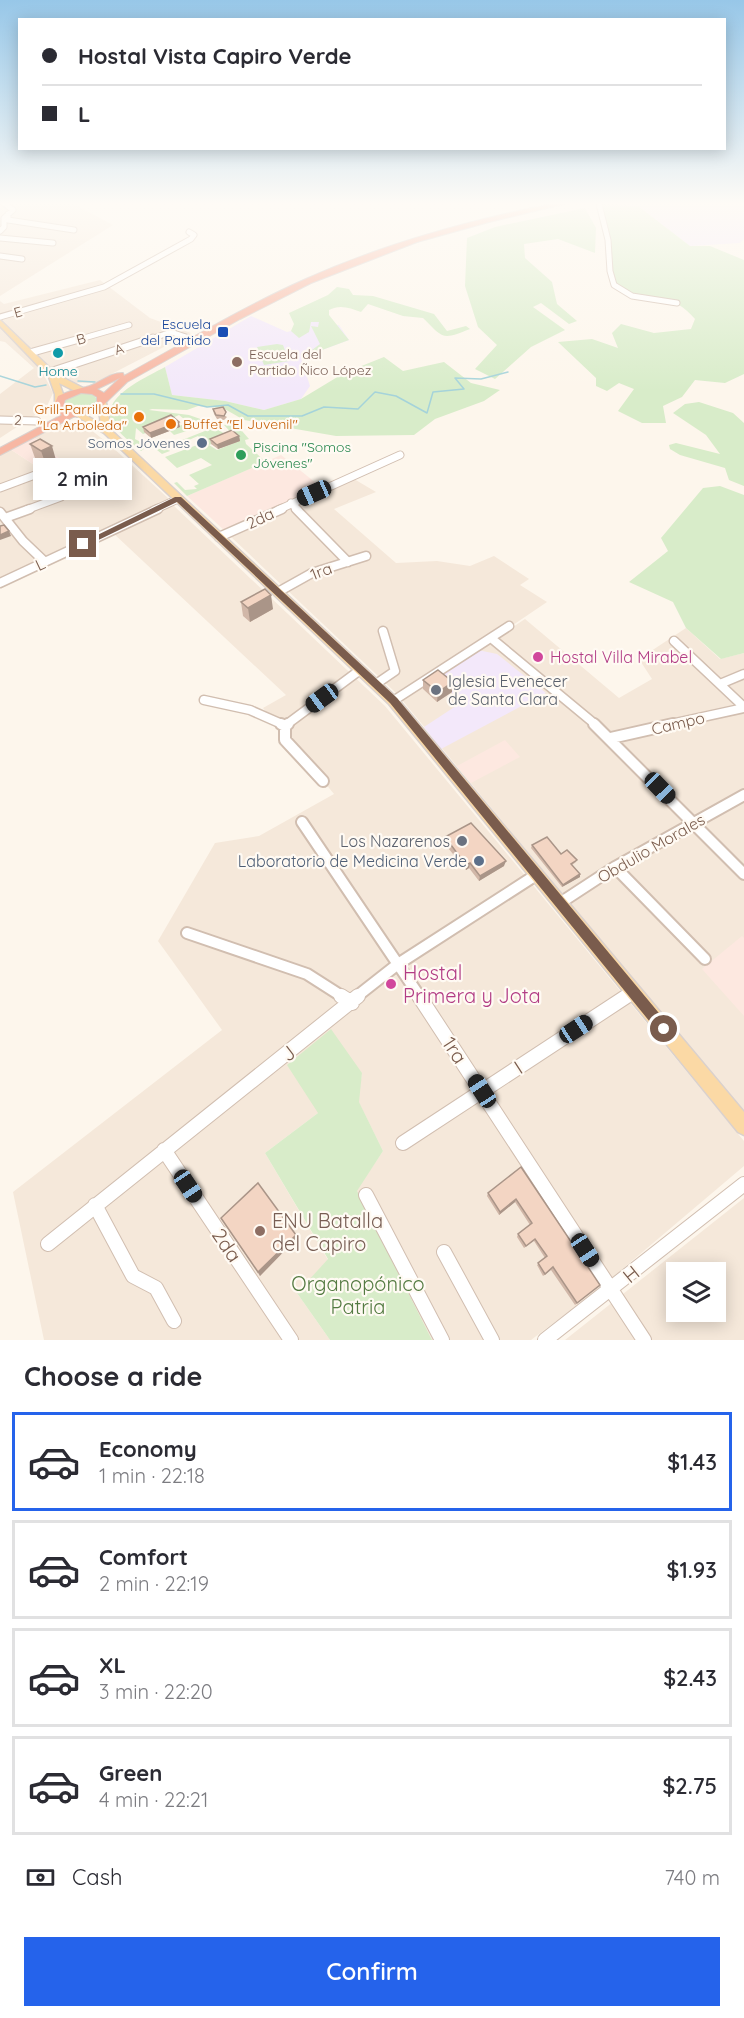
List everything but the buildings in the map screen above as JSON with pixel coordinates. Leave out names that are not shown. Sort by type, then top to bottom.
[{"type":"highway","points":[[0,442],[37,421],[66,394],[83,390],[189,338],[264,297],[330,267]]},
{"type":"highway","points":[[0,452],[74,414],[93,411],[112,389],[134,375],[274,297],[342,267]]},
{"type":"highway","points":[[83,390],[99,393],[103,402]]},
{"type":"highway","points":[[57,403],[61,411],[74,414]]},
{"type":"main road","points":[[0,322],[33,352],[52,374],[59,394],[57,403]]},
{"type":"main road","points":[[52,374],[83,390]]},
{"type":"main road","points":[[103,402],[107,431]]},
{"type":"main road","points":[[74,414],[107,431],[393,700],[741,1121]]},
{"type":"street","name":"E","points":[[0,317],[104,287],[141,267]]},
{"type":"street","points":[[609,267],[613,284],[624,294],[677,303]]},
{"type":"street","name":"B","points":[[33,352],[129,325]]},
{"type":"street","name":"A","points":[[52,374],[171,332],[189,338]]},
{"type":"street","name":"2","points":[[0,420],[37,421]]},
{"type":"street","name":"2da","points":[[219,537],[400,455]]},
{"type":"street","points":[[0,488],[43,472],[63,493],[61,496],[2,515],[23,541],[45,562]]},
{"type":"street","name":"L","points":[[0,583],[178,499]]},
{"type":"street","points":[[291,503],[348,561]]},
{"type":"street","name":"1ra","points":[[278,592],[312,573],[366,556]]},
{"type":"street","points":[[393,700],[509,626]]},
{"type":"street","points":[[376,684],[395,671],[383,631]]},
{"type":"street","points":[[491,638],[611,738],[744,874]]},
{"type":"street","points":[[675,641],[744,707]]},
{"type":"street","points":[[285,726],[360,670]]},
{"type":"street","points":[[720,684],[744,674]]},
{"type":"street","points":[[204,700],[250,710],[285,726]]},
{"type":"street","name":"Campo","points":[[611,738],[744,707]]},
{"type":"street","points":[[285,726],[285,740],[323,781]]},
{"type":"street","name":"Obdulio Morales","points":[[560,903],[615,867],[744,795]]},
{"type":"street","name":"1ra","points":[[302,822],[482,1091],[644,1340]]},
{"type":"street","points":[[615,867],[705,959]]},
{"type":"street","name":"J","points":[[48,1244],[398,964],[536,874]]},
{"type":"street","points":[[186,933],[307,974],[352,1003]]},
{"type":"street","name":"I","points":[[403,1143],[633,992]]},
{"type":"street","name":"2da","points":[[164,1150],[291,1340]]},
{"type":"street","name":"H","points":[[545,1340],[744,1184]]},
{"type":"street","points":[[366,1195],[442,1340]]},
{"type":"street","points":[[95,1205],[133,1276],[156,1288],[174,1321]]},
{"type":"street","points":[[444,1252],[492,1340]]},
{"type":"shaded area","points":[[0,267],[47,267],[0,296]]},
{"type":"shaded area","points":[[100,280],[150,318],[191,333],[94,383],[76,383],[52,370],[43,373],[53,393],[46,408],[0,438],[0,394],[34,368],[5,342],[0,341],[0,301],[4,304]]},
{"type":"shaded area","name":"Escuela del Partido Ñico López","points":[[251,316],[287,332],[309,326],[311,321],[320,322],[318,327],[339,325],[349,340],[301,358],[310,386],[301,399],[264,410],[225,401],[172,395],[165,367]]},
{"type":"shaded area","points":[[81,422],[169,499],[0,578],[0,455],[10,449],[42,470],[43,442],[31,437],[54,426]]},
{"type":"shaded area","points":[[31,437],[44,443],[43,447],[62,460],[42,470],[10,449]]},
{"type":"shaded area","points":[[281,455],[321,487],[225,531],[187,496]]},
{"type":"shaded area","points":[[354,479],[376,492],[334,509],[396,563],[437,561],[470,566],[494,556],[529,579],[520,585],[547,602],[513,625],[509,623],[396,693],[229,535]]},
{"type":"shaded area","points":[[173,505],[385,706],[744,1141],[744,1166],[600,1288],[531,1340],[432,1340],[356,1191],[383,1151],[358,1101],[362,1073],[318,1113],[265,1153],[328,1260],[297,1293],[330,1340],[44,1340],[13,1192],[222,1030],[158,941],[215,843],[259,836],[334,794],[263,708],[286,695],[112,532]]},
{"type":"shaded area","points":[[525,619],[619,698],[652,679],[639,659],[686,628],[720,659],[744,653],[744,1113],[402,700]]},
{"type":"shaded area","points":[[478,650],[497,654],[546,693],[441,749],[424,727],[462,702],[435,678]]},
{"type":"shaded area","points":[[505,740],[520,757],[471,783],[457,766]]},
{"type":"shaded area","points":[[742,936],[744,938],[744,1016],[702,969]]},
{"type":"shaded area","points":[[744,1198],[744,1340],[565,1340]]},
{"type":"green space","points":[[466,267],[535,267],[552,282],[557,304],[577,321],[569,324],[541,303],[533,307],[565,330],[531,347],[495,379],[475,369],[497,345],[478,327],[465,286]]},
{"type":"green space","points":[[611,267],[744,267],[744,374],[725,383],[695,380],[682,397],[663,406],[666,423],[642,423],[618,411],[634,389],[619,383],[607,391],[596,386],[596,378],[558,342],[592,339],[618,348],[612,333],[621,324],[654,333],[691,329],[695,319],[671,301],[624,293],[613,280]]},
{"type":"green space","points":[[337,287],[349,289],[353,295],[373,296],[434,314],[447,331],[466,326],[470,329],[444,336],[423,318],[403,316],[368,304],[361,312],[337,307],[329,310],[329,315],[349,340],[314,353],[312,350],[320,344],[311,326],[318,327],[319,322],[311,322],[309,332],[299,338],[291,331],[294,324],[289,313],[328,295]]},
{"type":"green space","points":[[283,345],[289,361],[264,365],[257,347]]},
{"type":"green space","points":[[384,357],[403,371],[444,362],[471,383],[500,390],[484,401],[435,419],[414,435],[336,436],[244,420],[223,408],[198,406],[187,410],[149,410],[189,415],[212,423],[174,435],[168,429],[189,423],[179,415],[144,431],[146,433],[143,434],[136,428],[135,439],[148,446],[141,451],[116,428],[110,414],[118,397],[126,390],[165,367],[172,395],[225,401],[264,410],[301,399],[344,373]]},
{"type":"green space","points":[[82,392],[93,394],[99,402],[82,411],[62,408],[62,401]]},
{"type":"green space","points":[[699,402],[733,413],[744,423],[744,486],[729,480],[725,468],[680,455],[670,449],[669,445],[676,443],[720,454],[706,435],[673,413],[685,404]]},
{"type":"green space","points":[[235,423],[249,439],[245,440],[246,444],[266,462],[187,496],[174,483],[177,482],[185,490],[197,489],[194,486],[199,484],[189,475],[212,465],[201,458],[177,468],[165,457],[205,442],[198,436],[162,454],[157,450],[215,427],[229,437],[209,445],[217,450],[239,441],[224,425]]},
{"type":"green space","points":[[720,486],[744,495],[744,653],[721,659],[686,628],[673,602],[629,582],[668,551],[661,538],[703,488]]},
{"type":"green space","name":"Organopónico Patria","points":[[331,1029],[362,1073],[359,1102],[383,1151],[357,1191],[432,1340],[330,1340],[297,1293],[328,1259],[265,1153],[318,1113],[287,1065]]},
{"type":"waterway","points":[[121,394],[154,394],[207,407],[228,405],[248,416],[302,416],[324,407],[358,409],[375,392],[396,396],[427,413],[433,392],[464,389],[455,378],[481,379],[508,372]]},
{"type":"waterway","points":[[0,376],[35,387],[46,385]]},
{"type":"waterway","points":[[78,381],[95,382]]},
{"type":"place","name":"Escuela del Partido","points":[[223,332]]},
{"type":"place","name":"Home","points":[[58,353]]},
{"type":"place","name":"Escuela del Partido Ñico López","points":[[237,362]]},
{"type":"place","name":"Grill-Parrillada \"La Arboleda\"","points":[[139,417]]},
{"type":"place","name":"Buffet \"El Juvenil\"","points":[[171,424]]},
{"type":"place","name":"Somos Jóvenes","points":[[202,443]]},
{"type":"place","name":"Piscina \"Somos Jóvenes\"","points":[[241,455]]},
{"type":"place","name":"Hostal Villa Mirabel","points":[[538,657]]},
{"type":"place","name":"Iglesia Evenecer de Santa Clara","points":[[436,690]]},
{"type":"place","name":"Los Nazarenos","points":[[462,841]]},
{"type":"place","name":"Laboratorio de Medicina Verde","points":[[479,861]]},
{"type":"place","name":"Hostal Primera y Jota","points":[[391,984]]},
{"type":"place","name":"ENU Batalla del Capiro","points":[[260,1231]]},
{"type":"route","points":[[83,544],[178,499],[393,700],[664,1029]]}]
